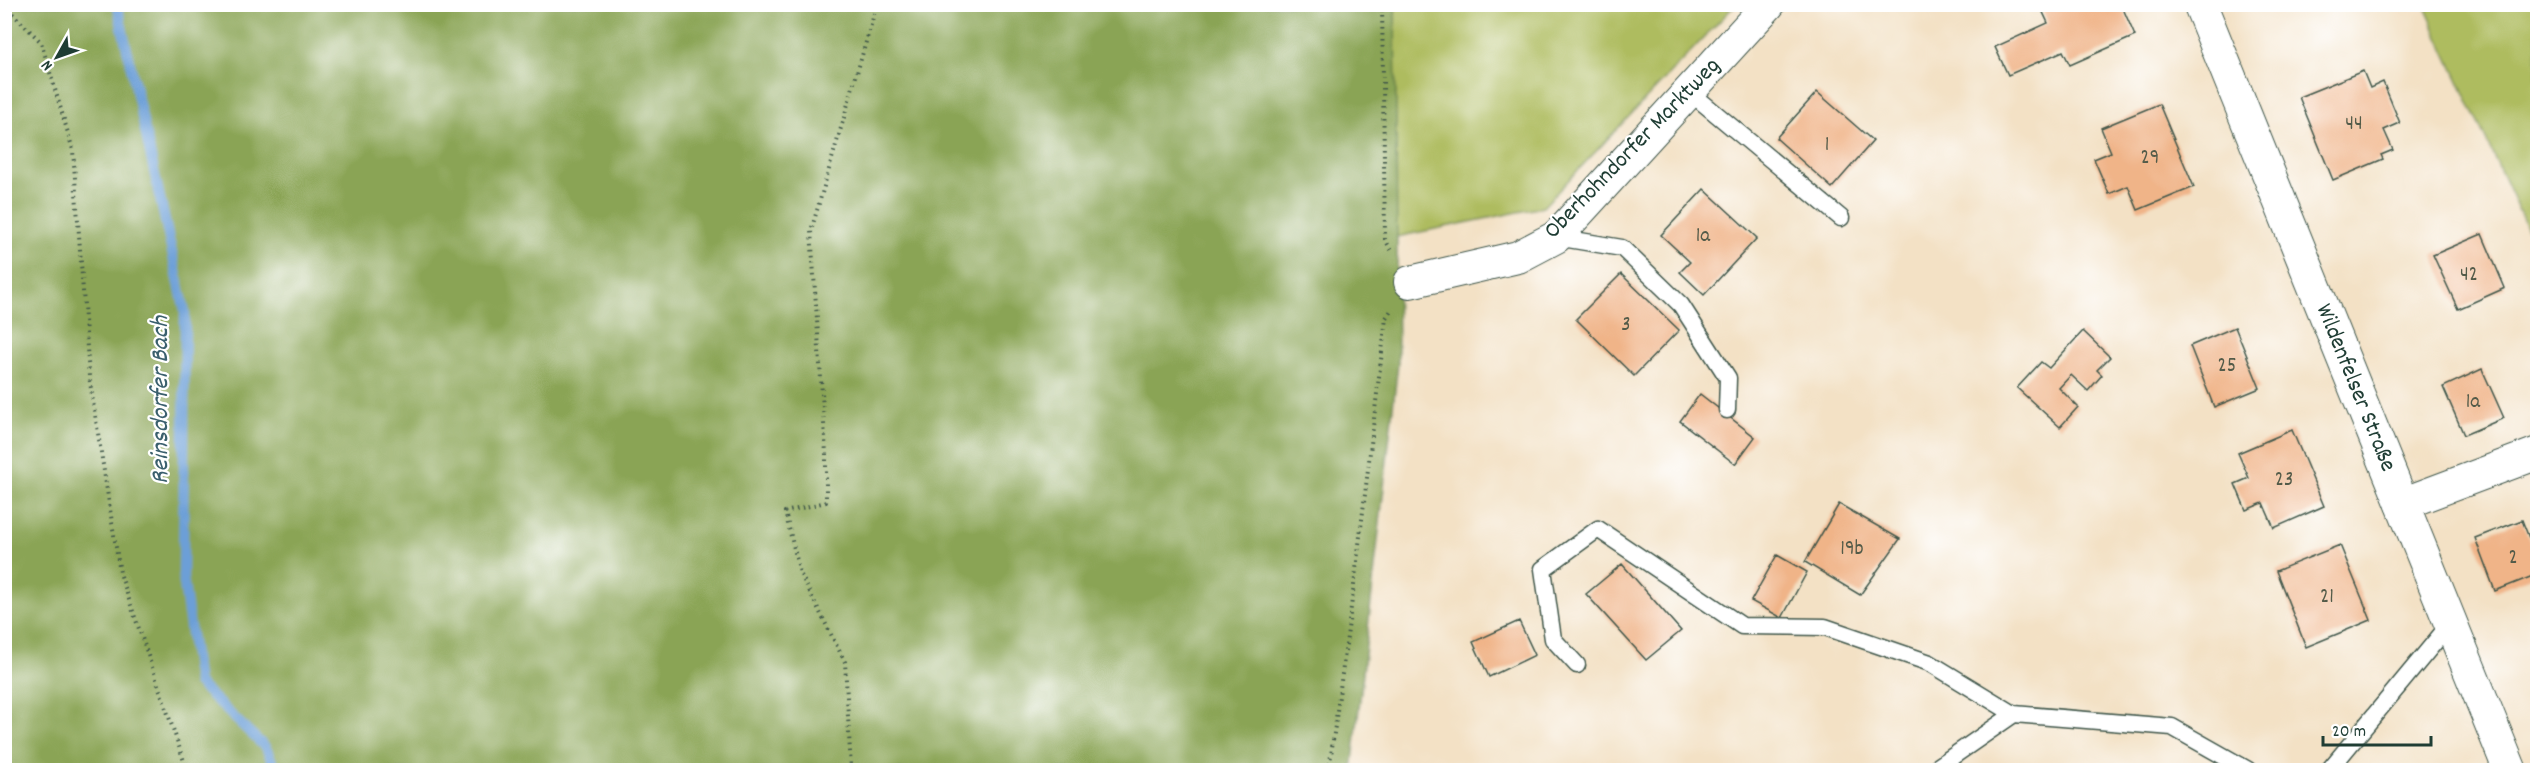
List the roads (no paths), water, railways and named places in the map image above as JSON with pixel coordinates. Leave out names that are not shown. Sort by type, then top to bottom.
[{"type":"main road","name":"Wildenfelser Straße","points":[[2200,4],[2449,625],[2510,771]]},
{"type":"street","name":"Oberhohndorfer Marktweg","points":[[1410,282],[1518,256],[1556,237],[1691,93],[1769,4]]},
{"type":"street","points":[[2402,504],[2538,453]]},
{"type":"lane","points":[[1691,93],[1841,218]]},
{"type":"lane","points":[[1556,237],[1622,248],[1681,305],[1728,378],[1727,410]]},
{"type":"lane","points":[[1578,665],[1553,639],[1543,569],[1598,529],[1742,626],[1825,627],[1930,663],[2014,714],[2172,727],[2248,771]]},
{"type":"lane","points":[[2329,771],[2449,625]]},
{"type":"lane","points":[[1933,771],[2014,714]]},
{"type":"waterway","name":"Reinsdorfer Bach","points":[[117,4],[185,311],[183,577],[198,683],[266,748],[276,770]]}]
